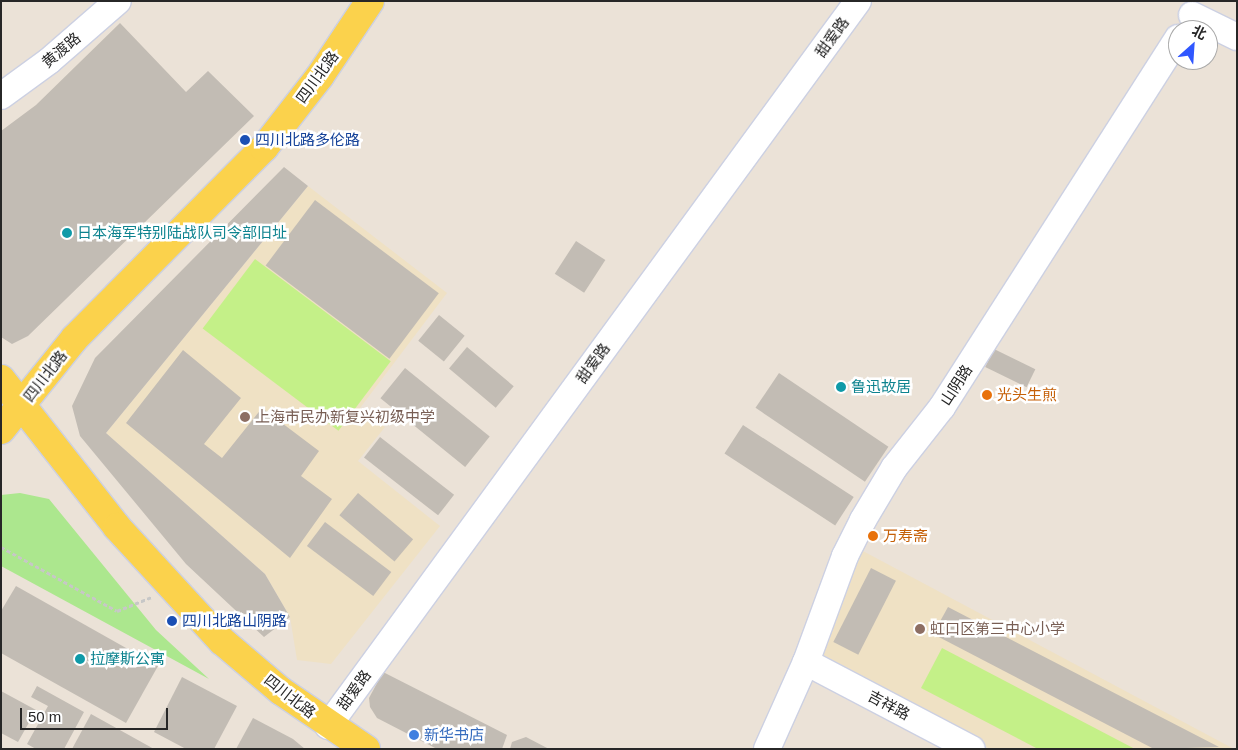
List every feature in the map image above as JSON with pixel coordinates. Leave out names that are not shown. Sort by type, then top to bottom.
[{"type":"main road","name":"四川北路","points":[[366,749],[328,726],[222,641],[117,527],[21,404],[75,338],[264,148],[320,76],[370,1]]},
{"type":"main road","points":[[1,379],[21,404],[1,430]]},
{"type":"street","name":"黄渡路","points":[[1,96],[49,61],[118,1]]},
{"type":"street","name":"甜爱路","points":[[328,726],[858,1]]},
{"type":"street","points":[[1192,16],[1237,37]]},
{"type":"street","name":"山阴路","points":[[767,749],[806,662],[845,556],[876,498],[894,468],[942,407],[1168,54]]},
{"type":"street","name":"吉祥路","points":[[806,662],[972,749]]},
{"type":"path","points":[[1,547],[117,611],[172,588]]},
{"type":"shaded area","name":"上海市民办新复兴初级中学","points":[[308,186],[447,293],[360,408],[385,427],[358,461],[440,526],[331,664],[297,660],[290,617],[265,574],[106,433]]},
{"type":"shaded area","name":"虹口区第三中心小学","points":[[861,550],[1234,749],[990,749],[820,659]]},
{"type":"green space","points":[[255,259],[391,361],[338,431],[203,328]]},
{"type":"green space","points":[[20,493],[49,499],[156,630],[209,679],[1,566],[1,495]]},
{"type":"green space","points":[[942,648],[1135,749],[1038,749],[921,688]]},
{"type":"building","name":"日本海军特别陆战队司令部旧址","points":[[120,23],[186,92],[208,71],[254,116],[28,336],[12,344],[1,337],[1,131],[36,105]]},
{"type":"building","points":[[284,167],[308,186],[106,433],[265,574],[290,617],[264,637],[186,564],[80,436],[72,406],[95,358]]},
{"type":"building","points":[[315,200],[439,293],[389,359],[266,265]]},
{"type":"building","points":[[576,241],[605,260],[584,293],[555,274]]},
{"type":"building","points":[[439,315],[465,336],[444,361],[418,341]]},
{"type":"building","points":[[467,347],[514,386],[496,408],[449,368]]},
{"type":"building","points":[[994,349],[1035,369],[1027,387],[985,367]]},
{"type":"building","points":[[183,350],[241,398],[204,444],[222,458],[262,408],[319,451],[301,476],[332,499],[290,558],[126,423]]},
{"type":"building","points":[[405,368],[490,437],[465,467],[380,398]]},
{"type":"building","points":[[779,373],[888,447],[865,482],[756,408]]},
{"type":"building","points":[[743,425],[854,497],[835,525],[724,454]]},
{"type":"building","points":[[380,437],[454,495],[438,515],[364,457]]},
{"type":"building","points":[[358,493],[413,539],[395,561],[339,515]]},
{"type":"building","points":[[325,522],[391,572],[373,596],[307,546]]},
{"type":"building","points":[[871,568],[896,581],[858,655],[833,642]]},
{"type":"building","name":"拉摩斯公寓","points":[[16,586],[158,666],[126,723],[1,653],[1,611]]},
{"type":"building","points":[[948,607],[1219,747],[1154,749],[933,634]]},
{"type":"building","points":[[383,672],[507,735],[502,749],[437,749],[377,718],[370,707],[369,698]]},
{"type":"building","points":[[182,677],[237,706],[214,749],[186,749],[154,732]]},
{"type":"building","points":[[37,686],[84,712],[64,749],[36,749],[27,744],[48,706],[31,697]]},
{"type":"building","points":[[1,691],[36,710],[18,742],[1,733]]},
{"type":"building","points":[[91,714],[154,749],[72,749]]},
{"type":"building","points":[[253,718],[293,739],[305,749],[236,749]]},
{"type":"building","points":[[526,737],[549,749],[510,749],[512,742]]},
{"type":"place","name":"四川北路多伦路","points":[[245,140]]},
{"type":"place","name":"日本海军特别陆战队司令部旧址","points":[[67,233]]},
{"type":"place","name":"鲁迅故居","points":[[841,387]]},
{"type":"place","name":"光头生煎","points":[[987,395]]},
{"type":"place","name":"上海市民办新复兴初级中学","points":[[245,417]]},
{"type":"place","name":"万寿斋","points":[[873,536]]},
{"type":"place","name":"四川北路山阴路","points":[[172,621]]},
{"type":"place","name":"虹口区第三中心小学","points":[[920,629]]},
{"type":"place","name":"拉摩斯公寓","points":[[80,659]]},
{"type":"place","name":"新华书店","points":[[414,735]]}]
